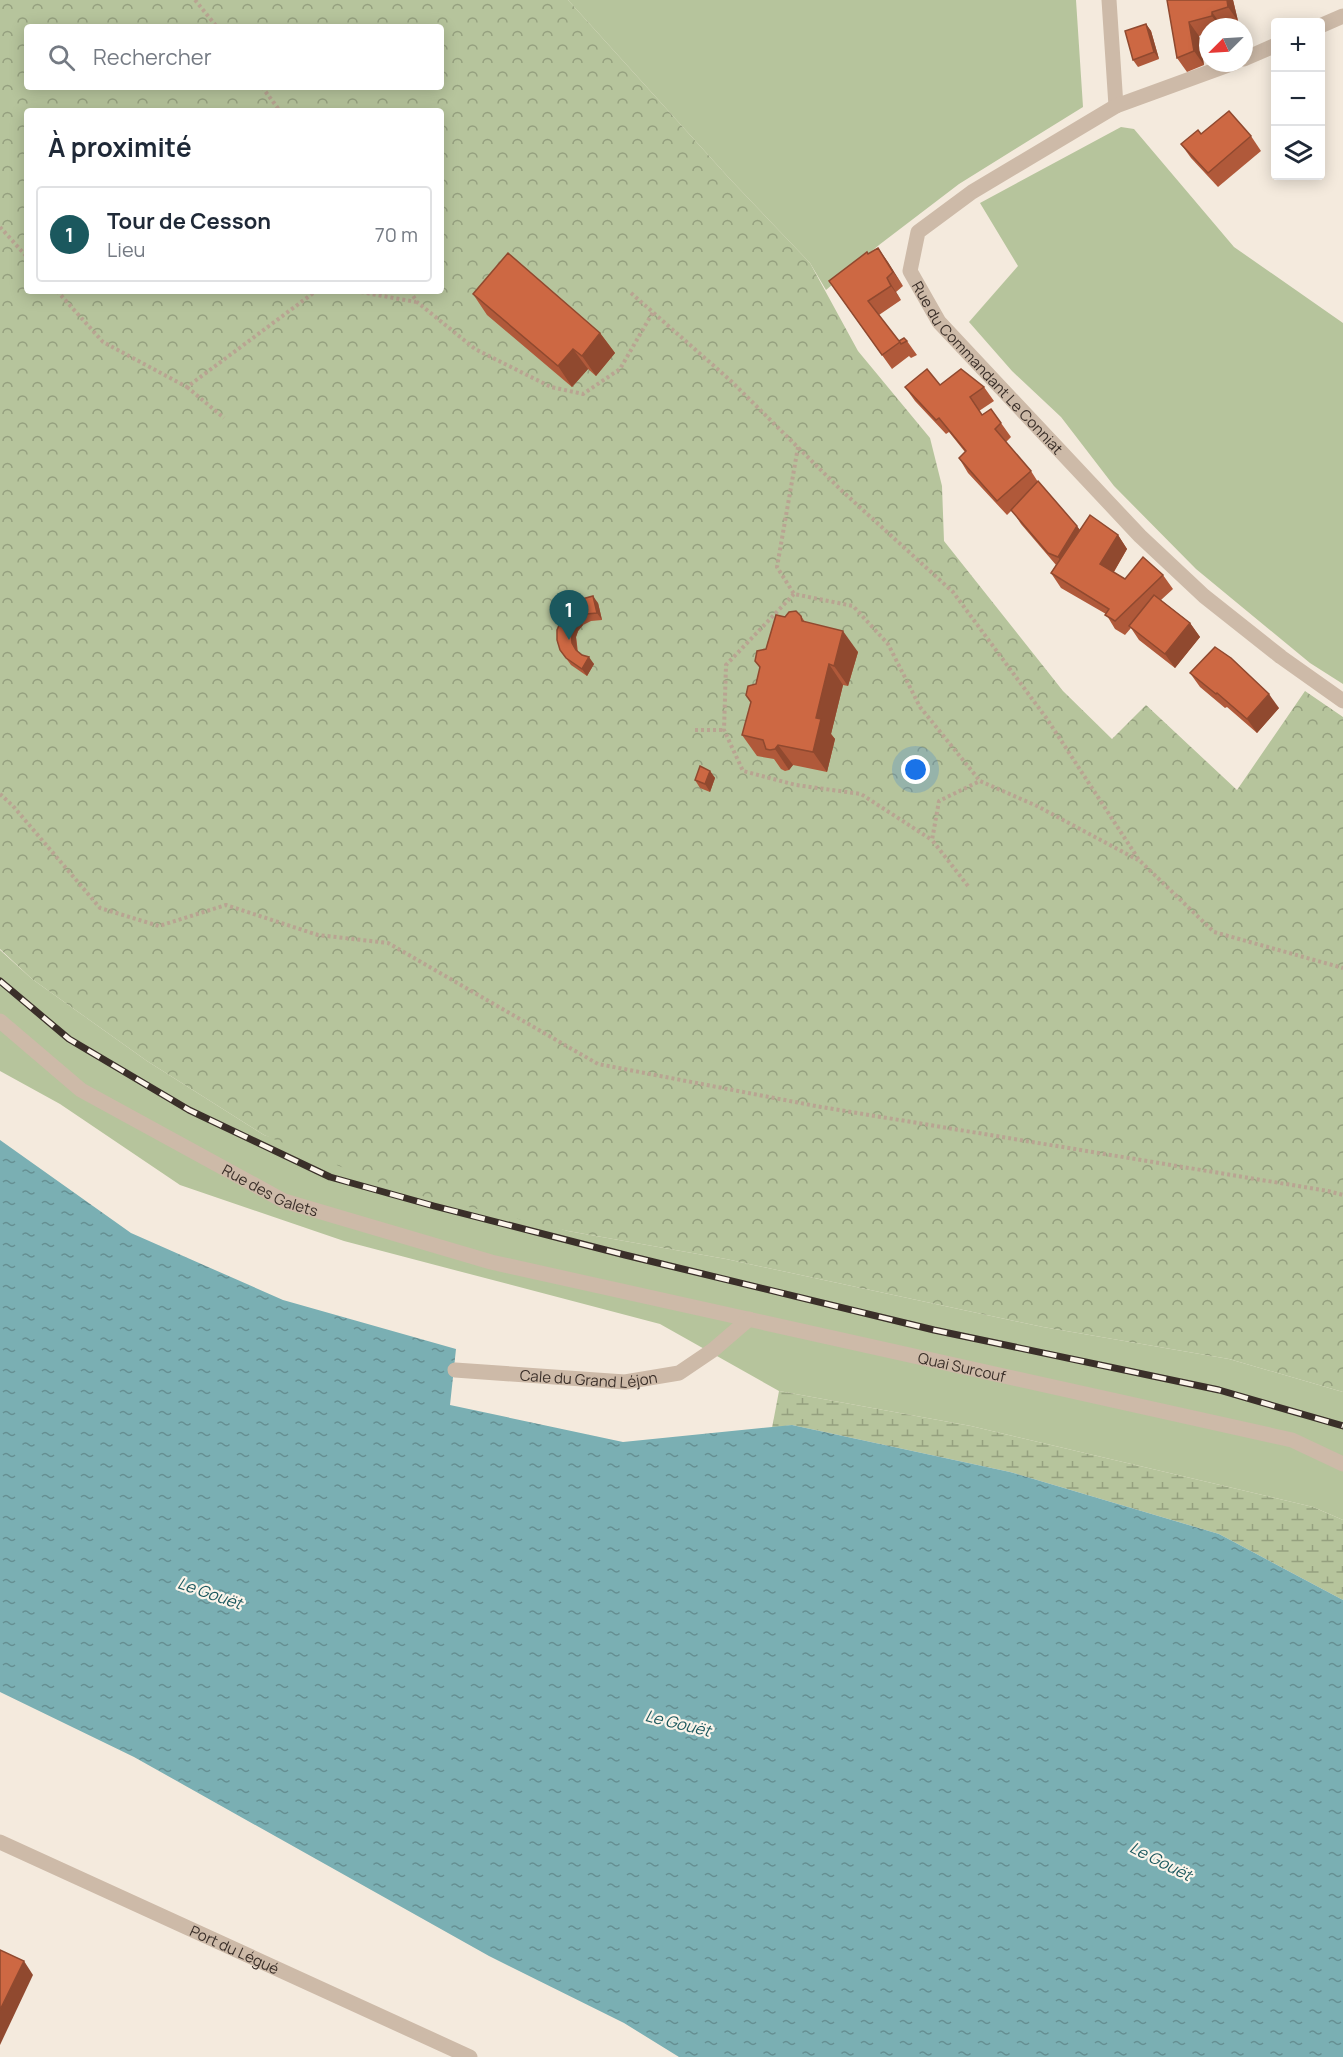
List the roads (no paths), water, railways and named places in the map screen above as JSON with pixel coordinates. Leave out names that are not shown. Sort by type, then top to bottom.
[{"type":"street","points":[[1109,0],[1116,106]]},
{"type":"street","points":[[1325,24],[1343,16]]},
{"type":"street","points":[[1253,55],[1271,47]]},
{"type":"street","name":"Rue du Commandant Le Conniat","points":[[1209,72],[1116,106],[972,192],[918,232],[910,271],[939,321],[1140,536],[1204,596],[1281,657],[1343,701]]},
{"type":"street","name":"Rue des Galets","points":[[0,1021],[81,1090],[285,1201],[491,1262],[577,1281]]},
{"type":"street","name":"Quai Surcouf","points":[[577,1281],[1292,1440],[1343,1464]]},
{"type":"street","name":"Cale du Grand Léjon","points":[[455,1370],[625,1382],[679,1373],[713,1350],[749,1319]]},
{"type":"street","name":"Port du Légué","points":[[0,1842],[470,2057]]},
{"type":"water","name":"Le Gouët","points":[[0,1140],[131,1233],[283,1300],[456,1349],[450,1405],[623,1442],[792,1425],[1010,1472],[1219,1534],[1343,1600],[1343,2057],[679,2057],[624,2023],[489,1956],[134,1757],[0,1692]]},
{"type":"railway","points":[[0,981],[69,1039],[189,1110],[330,1177],[625,1255],[934,1330],[1219,1390],[1343,1426]]},
{"type":"place","name":"Tour de Cesson","points":[[569,640]]}]
